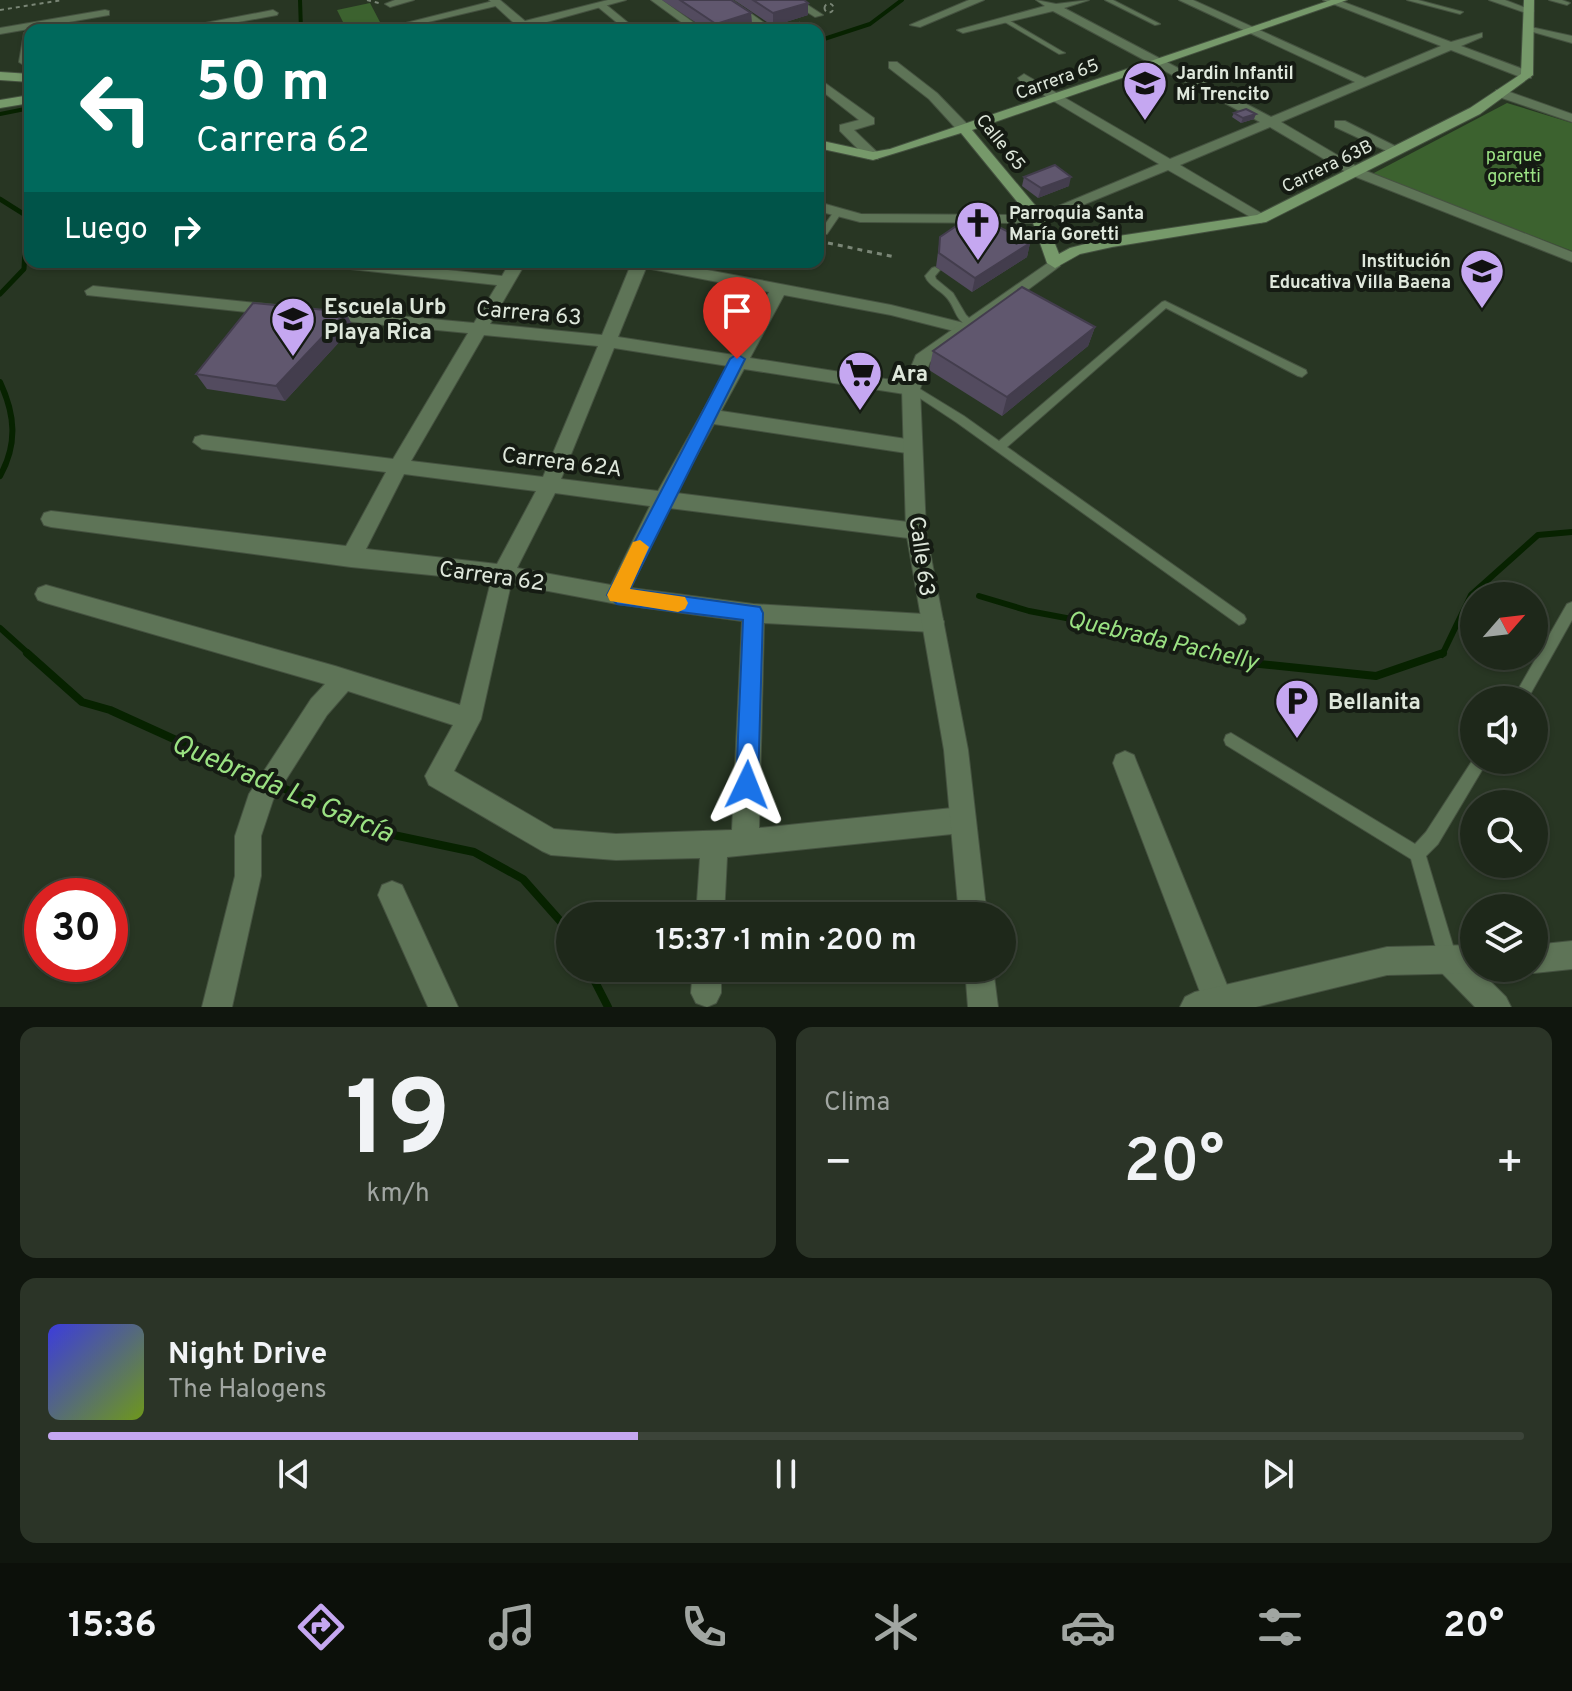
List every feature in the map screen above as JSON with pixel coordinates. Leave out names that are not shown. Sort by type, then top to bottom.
[{"type":"main road","name":"Carrera 65","points":[[824,145],[873,156],[965,130],[1335,1]]},
{"type":"main road","points":[[1527,75],[1529,5]]},
{"type":"main road","name":"Carrera 63B","points":[[1055,263],[1075,251],[1112,242],[1261,219],[1475,111],[1527,75]]},
{"type":"main road","points":[[0,76],[24,78]]},
{"type":"main road","points":[[0,104],[24,100]]},
{"type":"main road","name":"Calle 65","points":[[965,130],[1039,219],[1055,263]]},
{"type":"street","points":[[104,24],[106,0]]},
{"type":"street","points":[[270,24],[275,0]]},
{"type":"street","points":[[390,4],[409,0]]},
{"type":"street","points":[[527,24],[621,0]]},
{"type":"street","points":[[656,0],[690,24]]},
{"type":"street","points":[[726,0],[760,24]]},
{"type":"street","points":[[793,0],[818,15]]},
{"type":"street","points":[[916,25],[979,0]]},
{"type":"street","points":[[1041,0],[1269,121],[1356,172],[1572,257]]},
{"type":"street","points":[[963,30],[1084,0]]},
{"type":"street","points":[[1184,0],[1364,82]]},
{"type":"street","points":[[1494,0],[1529,5]]},
{"type":"street","points":[[407,24],[495,1],[522,24]]},
{"type":"street","points":[[1335,1],[1451,49],[1527,75]]},
{"type":"street","points":[[601,5],[625,24]]},
{"type":"street","points":[[54,24],[105,13]]},
{"type":"street","points":[[210,24],[273,13]]},
{"type":"street","points":[[1530,28],[1572,40]]},
{"type":"street","points":[[0,31],[24,29]]},
{"type":"street","points":[[824,208],[860,218],[916,221],[1039,219],[1269,121],[1451,49],[1478,35]]},
{"type":"street","name":"Calle 65","points":[[893,65],[933,96],[965,130]]},
{"type":"street","points":[[1024,78],[1261,219]]},
{"type":"street","points":[[824,87],[869,121],[845,128],[873,156]]},
{"type":"street","points":[[1500,93],[1572,118]]},
{"type":"street","points":[[1340,124],[1398,151]]},
{"type":"street","name":"Calle 63","points":[[971,902],[956,750],[916,531],[911,389],[922,359],[1055,263]]},
{"type":"street","points":[[387,268],[506,281]]},
{"type":"street","points":[[351,558],[398,467],[481,330],[514,268]]},
{"type":"street","points":[[637,268],[550,483],[503,574],[464,729],[438,776],[551,842],[616,847],[745,843],[962,820]]},
{"type":"street","points":[[671,268],[965,326]]},
{"type":"street","points":[[617,595],[737,359],[779,289]]},
{"type":"street","name":"Carrera 63","points":[[93,291],[606,341],[737,359],[911,389]]},
{"type":"street","points":[[707,416],[913,447]]},
{"type":"street","name":"Carrera 62A","points":[[202,442],[916,531]]},
{"type":"street","name":"Carrera 62","points":[[51,519],[351,558],[503,574],[617,595],[753,613],[933,622]]},
{"type":"street","points":[[46,594],[344,679],[464,729]]},
{"type":"street","points":[[745,843],[753,613]]},
{"type":"street","points":[[213,1006],[248,876],[248,836],[262,794],[319,707],[344,679]]},
{"type":"street","points":[[1125,763],[1206,1003],[1387,961],[1460,959]]},
{"type":"street","points":[[711,902],[714,844]]},
{"type":"street","points":[[392,895],[443,1007]]},
{"type":"street","points":[[1548,958],[1572,955]]},
{"type":"street","points":[[980,982],[983,1007]]},
{"type":"street","points":[[1478,982],[1496,1007]]},
{"type":"lane","points":[[1108,0],[1157,24]]},
{"type":"lane","points":[[1410,0],[1460,12]]},
{"type":"lane","points":[[1552,0],[1567,3]]},
{"type":"lane","points":[[1005,20],[1061,53]]},
{"type":"lane","points":[[824,232],[838,212]]},
{"type":"lane","points":[[935,270],[930,276],[932,282],[951,295],[965,326]]},
{"type":"lane","points":[[999,448],[1165,304],[1302,373]]},
{"type":"lane","points":[[911,389],[960,419],[1239,619]]},
{"type":"lane","points":[[1527,686],[1572,608]]},
{"type":"lane","points":[[1231,740],[1417,854],[1460,957]]},
{"type":"lane","points":[[1417,854],[1432,838],[1472,774]]},
{"type":"path","points":[[1,12],[63,0]]},
{"type":"path","points":[[367,0],[372,4]]},
{"type":"path","points":[[836,8],[837,1]]},
{"type":"path","points":[[824,237],[895,257]]},
{"type":"green space","points":[[370,3],[381,24],[344,24],[337,10]]},
{"type":"green space","name":"parque goretti","points":[[1507,103],[1572,123],[1572,251],[1372,174]]},
{"type":"building","points":[[680,0],[731,0],[751,13],[716,24]]},
{"type":"building","points":[[753,0],[804,0],[808,3],[773,13]]},
{"type":"building","points":[[1246,109],[1256,114],[1243,118],[1234,113]]},
{"type":"building","points":[[1055,165],[1071,177],[1041,188],[1024,177]]},
{"type":"building","name":"Parroquia Santa María Goretti","points":[[974,214],[1030,243],[975,278],[939,253],[940,237]]},
{"type":"building","points":[[1022,287],[1095,327],[1007,397],[933,351]]},
{"type":"building","points":[[253,303],[346,312],[276,386],[196,374]]},
{"type":"waterway","name":"Quebrada La García","points":[[300,0],[301,24]]},
{"type":"waterway","points":[[824,39],[870,24],[902,0]]},
{"type":"waterway","name":"Quebrada La García","points":[[0,114],[24,109]]},
{"type":"waterway","name":"Quebrada La García","points":[[0,199],[24,214]]},
{"type":"waterway","name":"Quebrada La García","points":[[0,294],[24,268]]},
{"type":"waterway","name":"Quebrada La García","points":[[0,382],[9,406],[12,429],[10,452],[0,476]]},
{"type":"waterway","name":"Quebrada Pachelly","points":[[1443,653],[1471,595],[1538,535],[1572,532]]},
{"type":"waterway","name":"Quebrada Pachelly","points":[[979,596],[1029,611],[1119,628],[1214,655]]},
{"type":"waterway","name":"Quebrada La García","points":[[0,628],[30,655]]},
{"type":"waterway","name":"Quebrada La García","points":[[27,653],[82,702],[110,710],[264,780]]},
{"type":"waterway","name":"Quebrada Pachelly","points":[[1207,653],[1240,662],[1376,676],[1443,653]]},
{"type":"waterway","name":"Quebrada La García","points":[[274,784],[384,833],[474,852],[523,879],[556,916]]},
{"type":"waterway","name":"Quebrada La García","points":[[595,982],[608,1007]]},
{"type":"slow traffic","points":[[640,547],[617,595],[678,603]]},
{"type":"place","name":"Jardin Infantil Mi Trencito","points":[[1145,122]]},
{"type":"place","name":"Parroquia Santa María Goretti","points":[[978,262]]},
{"type":"place","name":"Institución Educativa Villa Baena","points":[[1482,310]]},
{"type":"place","name":"Escuela Urb Playa Rica","points":[[293,358]]},
{"type":"place","name":"Ara","points":[[860,412]]},
{"type":"place","name":"Bellanita","points":[[1297,740]]},
{"type":"route","points":[[737,359],[617,595],[753,613],[747,785]]}]
